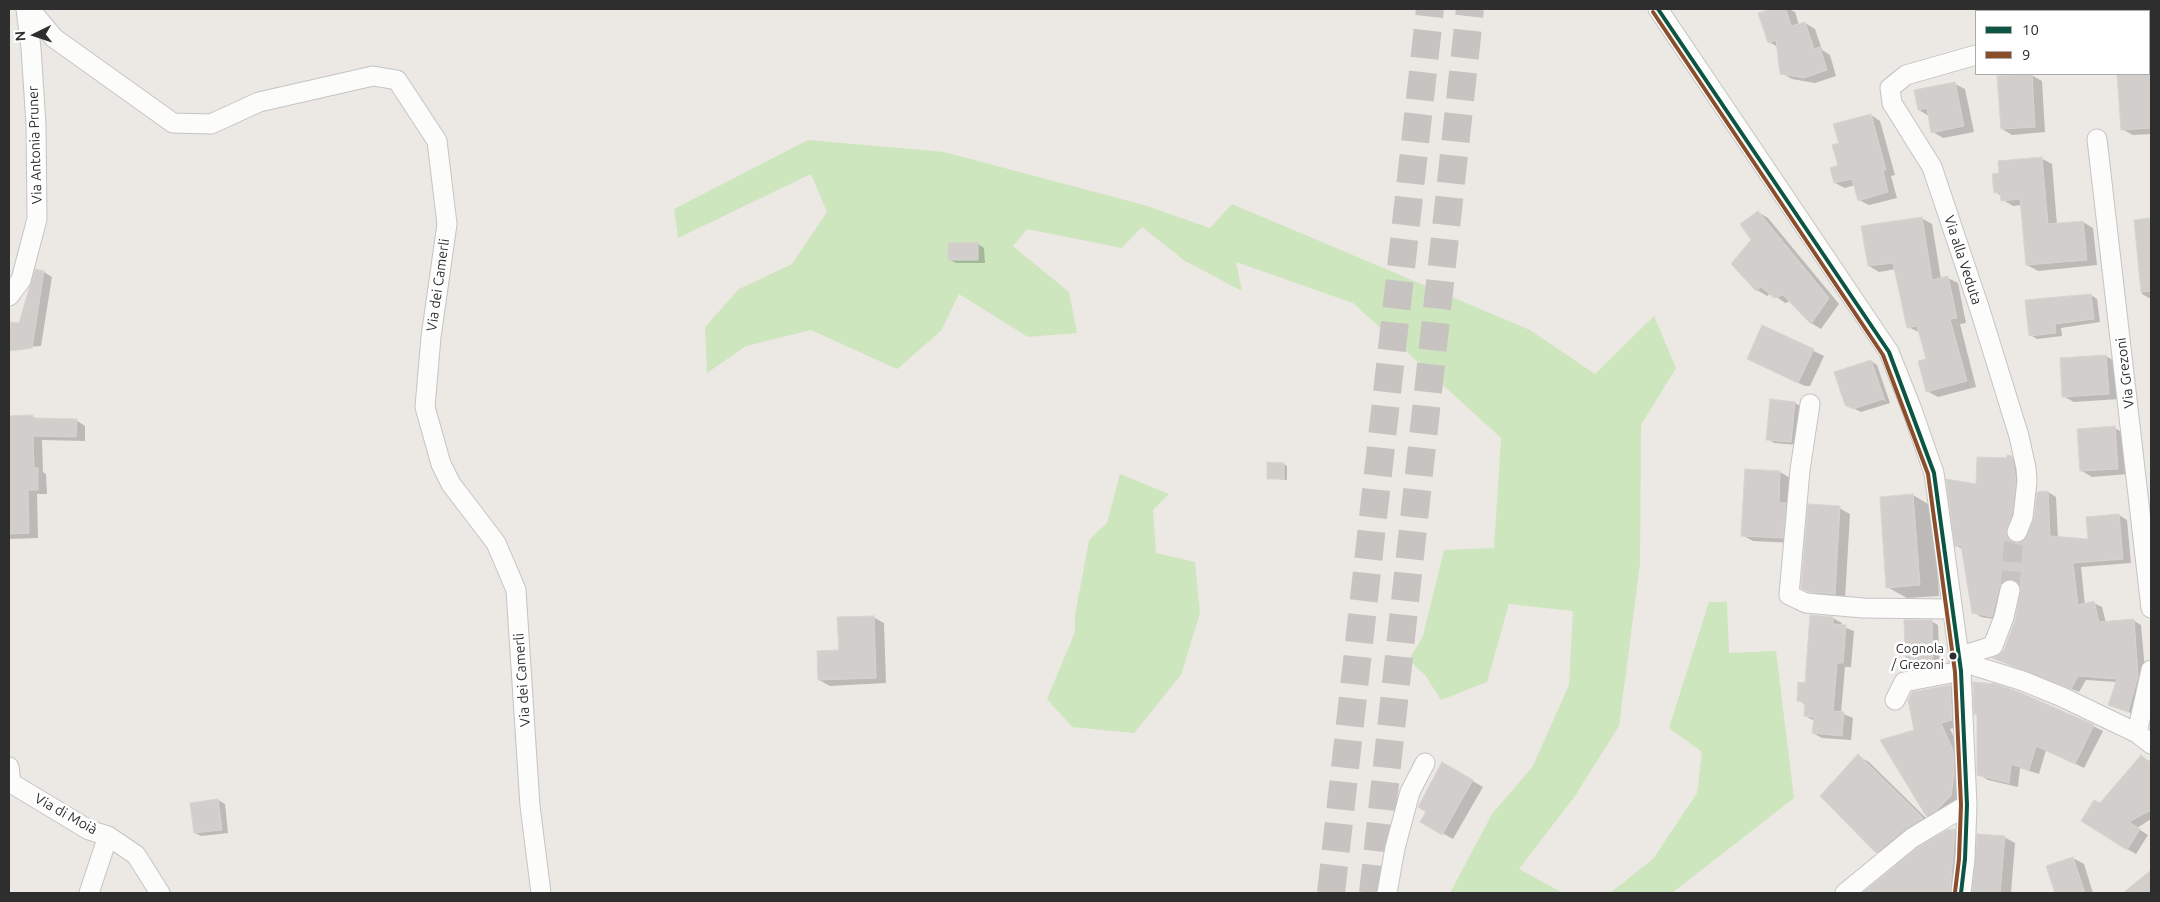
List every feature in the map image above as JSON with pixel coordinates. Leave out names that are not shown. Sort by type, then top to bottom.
[{"type":"street","name":"Via Antonia Pruner","points":[[9,296],[21,280],[37,218],[36,125],[31,48],[26,9]]},
{"type":"street","name":"Via dei Camerli","points":[[30,9],[54,38],[173,123],[211,124],[259,102],[373,76],[397,80],[437,142],[447,224],[431,337],[425,407],[442,464],[451,484],[496,543],[516,590],[530,806],[541,893]]},
{"type":"street","points":[[1658,9],[1889,352],[1934,473],[1960,666],[1966,805],[1965,859],[1961,893]]},
{"type":"street","name":"Via alla Veduta","points":[[1975,55],[1906,75],[1890,88],[1892,103],[1932,167],[1980,310],[2019,436],[2027,481],[2023,516],[2017,532]]},
{"type":"street","name":"Via Grezoni","points":[[2097,140],[2151,608]]},
{"type":"street","points":[[1810,404],[1800,470],[1789,596],[1806,603],[1863,608],[1952,609]]},
{"type":"street","points":[[1960,666],[1967,654],[1992,646],[2004,617],[2010,590]]},
{"type":"street","points":[[1895,700],[1904,682],[1960,666],[2023,681],[2062,697],[2144,739],[2151,670]]},
{"type":"street","points":[[1387,893],[1395,848],[1410,792],[1425,763]]},
{"type":"street","name":"Via di Moià","points":[[9,767],[12,783],[89,830],[108,836],[136,855],[160,893]]},
{"type":"street","points":[[1845,893],[1912,838],[1966,805]]},
{"type":"street","points":[[89,893],[108,836]]},
{"type":"green space","points":[[808,140],[944,152],[1144,205],[1210,228],[1232,204],[1530,330],[1595,374],[1654,316],[1676,368],[1641,425],[1640,564],[1619,726],[1575,796],[1519,869],[1563,893],[1450,893],[1492,814],[1533,766],[1569,685],[1573,611],[1509,604],[1487,682],[1441,700],[1425,675],[1409,660],[1423,636],[1444,550],[1494,548],[1501,438],[1353,303],[1236,262],[1242,291],[1185,261],[1142,227],[1122,248],[1027,229],[1013,246],[1069,292],[1077,333],[1028,337],[959,294],[941,331],[897,369],[811,330],[746,346],[707,373],[705,327],[739,289],[792,264],[827,212],[811,174],[678,238],[674,209]]},
{"type":"green space","points":[[1120,474],[1169,494],[1153,510],[1156,553],[1195,562],[1200,613],[1181,675],[1134,733],[1072,727],[1047,699],[1075,632],[1075,615],[1089,540],[1107,523]]},
{"type":"green space","points":[[1709,602],[1727,602],[1729,653],[1776,651],[1794,798],[1672,893],[1610,893],[1653,859],[1697,793],[1702,752],[1669,728]]},
{"type":"building","points":[[1772,9],[1786,9],[1791,26],[1805,22],[1814,49],[1820,47],[1827,70],[1804,78],[1780,74],[1776,40],[1768,43],[1758,13]]},
{"type":"building","points":[[2151,74],[2151,128],[2121,130],[2117,75]]},
{"type":"building","points":[[2032,75],[2035,127],[2001,129],[1997,76]]},
{"type":"building","points":[[1955,82],[1964,126],[1931,133],[1927,108],[1918,110],[1914,90]]},
{"type":"building","points":[[1871,114],[1886,170],[1883,170],[1888,192],[1858,201],[1852,179],[1834,183],[1830,168],[1838,165],[1832,145],[1839,143],[1833,124]]},
{"type":"building","points":[[2042,157],[2048,224],[2083,221],[2087,260],[2026,265],[2020,199],[2001,201],[2000,192],[1994,193],[1992,174],[1999,173],[1998,161]]},
{"type":"building","points":[[1758,211],[1829,298],[1811,324],[1783,295],[1774,298],[1761,287],[1756,291],[1731,264],[1751,240],[1740,224]]},
{"type":"building","points":[[1922,217],[1932,280],[1948,276],[1957,318],[1950,319],[1967,381],[1926,392],[1918,361],[1926,359],[1917,326],[1907,328],[1893,263],[1868,266],[1861,226]]},
{"type":"building","points":[[2151,218],[2151,291],[2141,292],[2134,220]]},
{"type":"building","points":[[978,242],[978,260],[948,260],[948,243]]},
{"type":"building","points":[[35,269],[44,271],[32,348],[9,351],[9,322],[19,323]]},
{"type":"building","points":[[2091,294],[2094,319],[2055,324],[2056,333],[2029,336],[2025,300]]},
{"type":"building","points":[[1762,325],[1814,349],[1798,383],[1747,359]]},
{"type":"building","points":[[2106,355],[2109,394],[2062,397],[2060,358]]},
{"type":"building","points":[[1871,360],[1885,401],[1883,399],[1853,409],[1845,405],[1834,372]]},
{"type":"building","points":[[1770,399],[1795,402],[1791,442],[1766,440]]},
{"type":"building","points":[[33,415],[33,418],[77,419],[76,437],[33,436],[34,468],[38,468],[38,490],[28,490],[29,533],[9,534],[9,416]]},
{"type":"building","points":[[2115,426],[2118,469],[2080,471],[2077,429]]},
{"type":"building","points":[[2007,455],[2012,456],[2016,481],[2012,514],[2006,533],[2012,542],[2019,543],[2027,536],[2034,518],[2037,492],[2048,491],[2050,536],[2088,539],[2086,517],[2119,514],[2123,559],[2073,563],[2078,605],[2094,601],[2099,622],[2134,619],[2138,676],[2128,712],[2108,705],[2117,679],[2078,676],[2071,689],[1992,658],[2004,650],[2015,620],[2021,587],[2017,581],[2006,579],[1999,587],[1992,617],[1972,613],[1961,545],[1955,547],[1946,479],[1976,484],[1977,457],[2007,458]]},
{"type":"building","points":[[1267,462],[1284,463],[1284,479],[1267,479]]},
{"type":"building","points":[[1745,469],[1780,471],[1779,503],[1786,503],[1783,538],[1741,536]]},
{"type":"building","points":[[1913,494],[1920,585],[1886,588],[1880,497]]},
{"type":"building","points":[[1808,504],[1840,506],[1835,594],[1809,592],[1801,588]]},
{"type":"building","points":[[1810,615],[1833,617],[1833,624],[1846,625],[1843,663],[1837,663],[1833,711],[1844,712],[1842,736],[1812,733],[1814,717],[1804,716],[1805,702],[1797,701],[1798,682],[1805,683]]},
{"type":"building","points":[[874,616],[876,678],[818,680],[817,651],[839,650],[837,617]]},
{"type":"building","points":[[1904,620],[1932,620],[1933,665],[1906,670]]},
{"type":"building","points":[[1973,682],[1996,684],[2019,692],[2094,725],[2075,764],[2036,746],[2029,770],[2011,764],[2009,783],[1977,775],[1977,714],[1974,715]]},
{"type":"building","points":[[1950,685],[1952,720],[1941,723],[1953,750],[1954,775],[1951,796],[1937,810],[1926,816],[1880,740],[1914,730],[1908,700],[1912,692]]},
{"type":"building","points":[[1858,754],[1923,818],[1905,829],[1876,853],[1820,796]]},
{"type":"building","points":[[2141,755],[2151,764],[2151,810],[2129,822],[2140,829],[2127,850],[2081,821],[2094,800],[2100,803]]},
{"type":"building","points":[[1442,762],[1473,780],[1442,835],[1420,822],[1426,812],[1418,807]]},
{"type":"building","points":[[218,799],[222,830],[194,833],[190,803]]},
{"type":"building","points":[[1955,829],[1950,893],[1862,893],[1918,847],[1947,830]]},
{"type":"building","points":[[1977,834],[2005,836],[2000,893],[1972,893]]},
{"type":"building","points":[[2073,857],[2085,893],[2055,893],[2046,866]]},
{"type":"building","points":[[2151,870],[2151,893],[2123,893]]},
{"type":"tunnel","points":[[1331,893],[1430,9]]},
{"type":"tunnel","points":[[1373,893],[1470,9]]},
{"type":"tunnel","points":[[2010,590],[2013,547],[2017,532]]},
{"type":"transit line","name":"10","points":[[1658,9],[1889,352],[1934,473],[1961,671],[1967,805],[1965,859],[1961,893]]},
{"type":"transit line","name":"9","points":[[1653,12],[1883,355],[1928,474],[1955,672],[1961,805],[1959,859],[1955,892]]},
{"type":"place","name":"Cognola / Grezoni","points":[[1953,656]]}]
